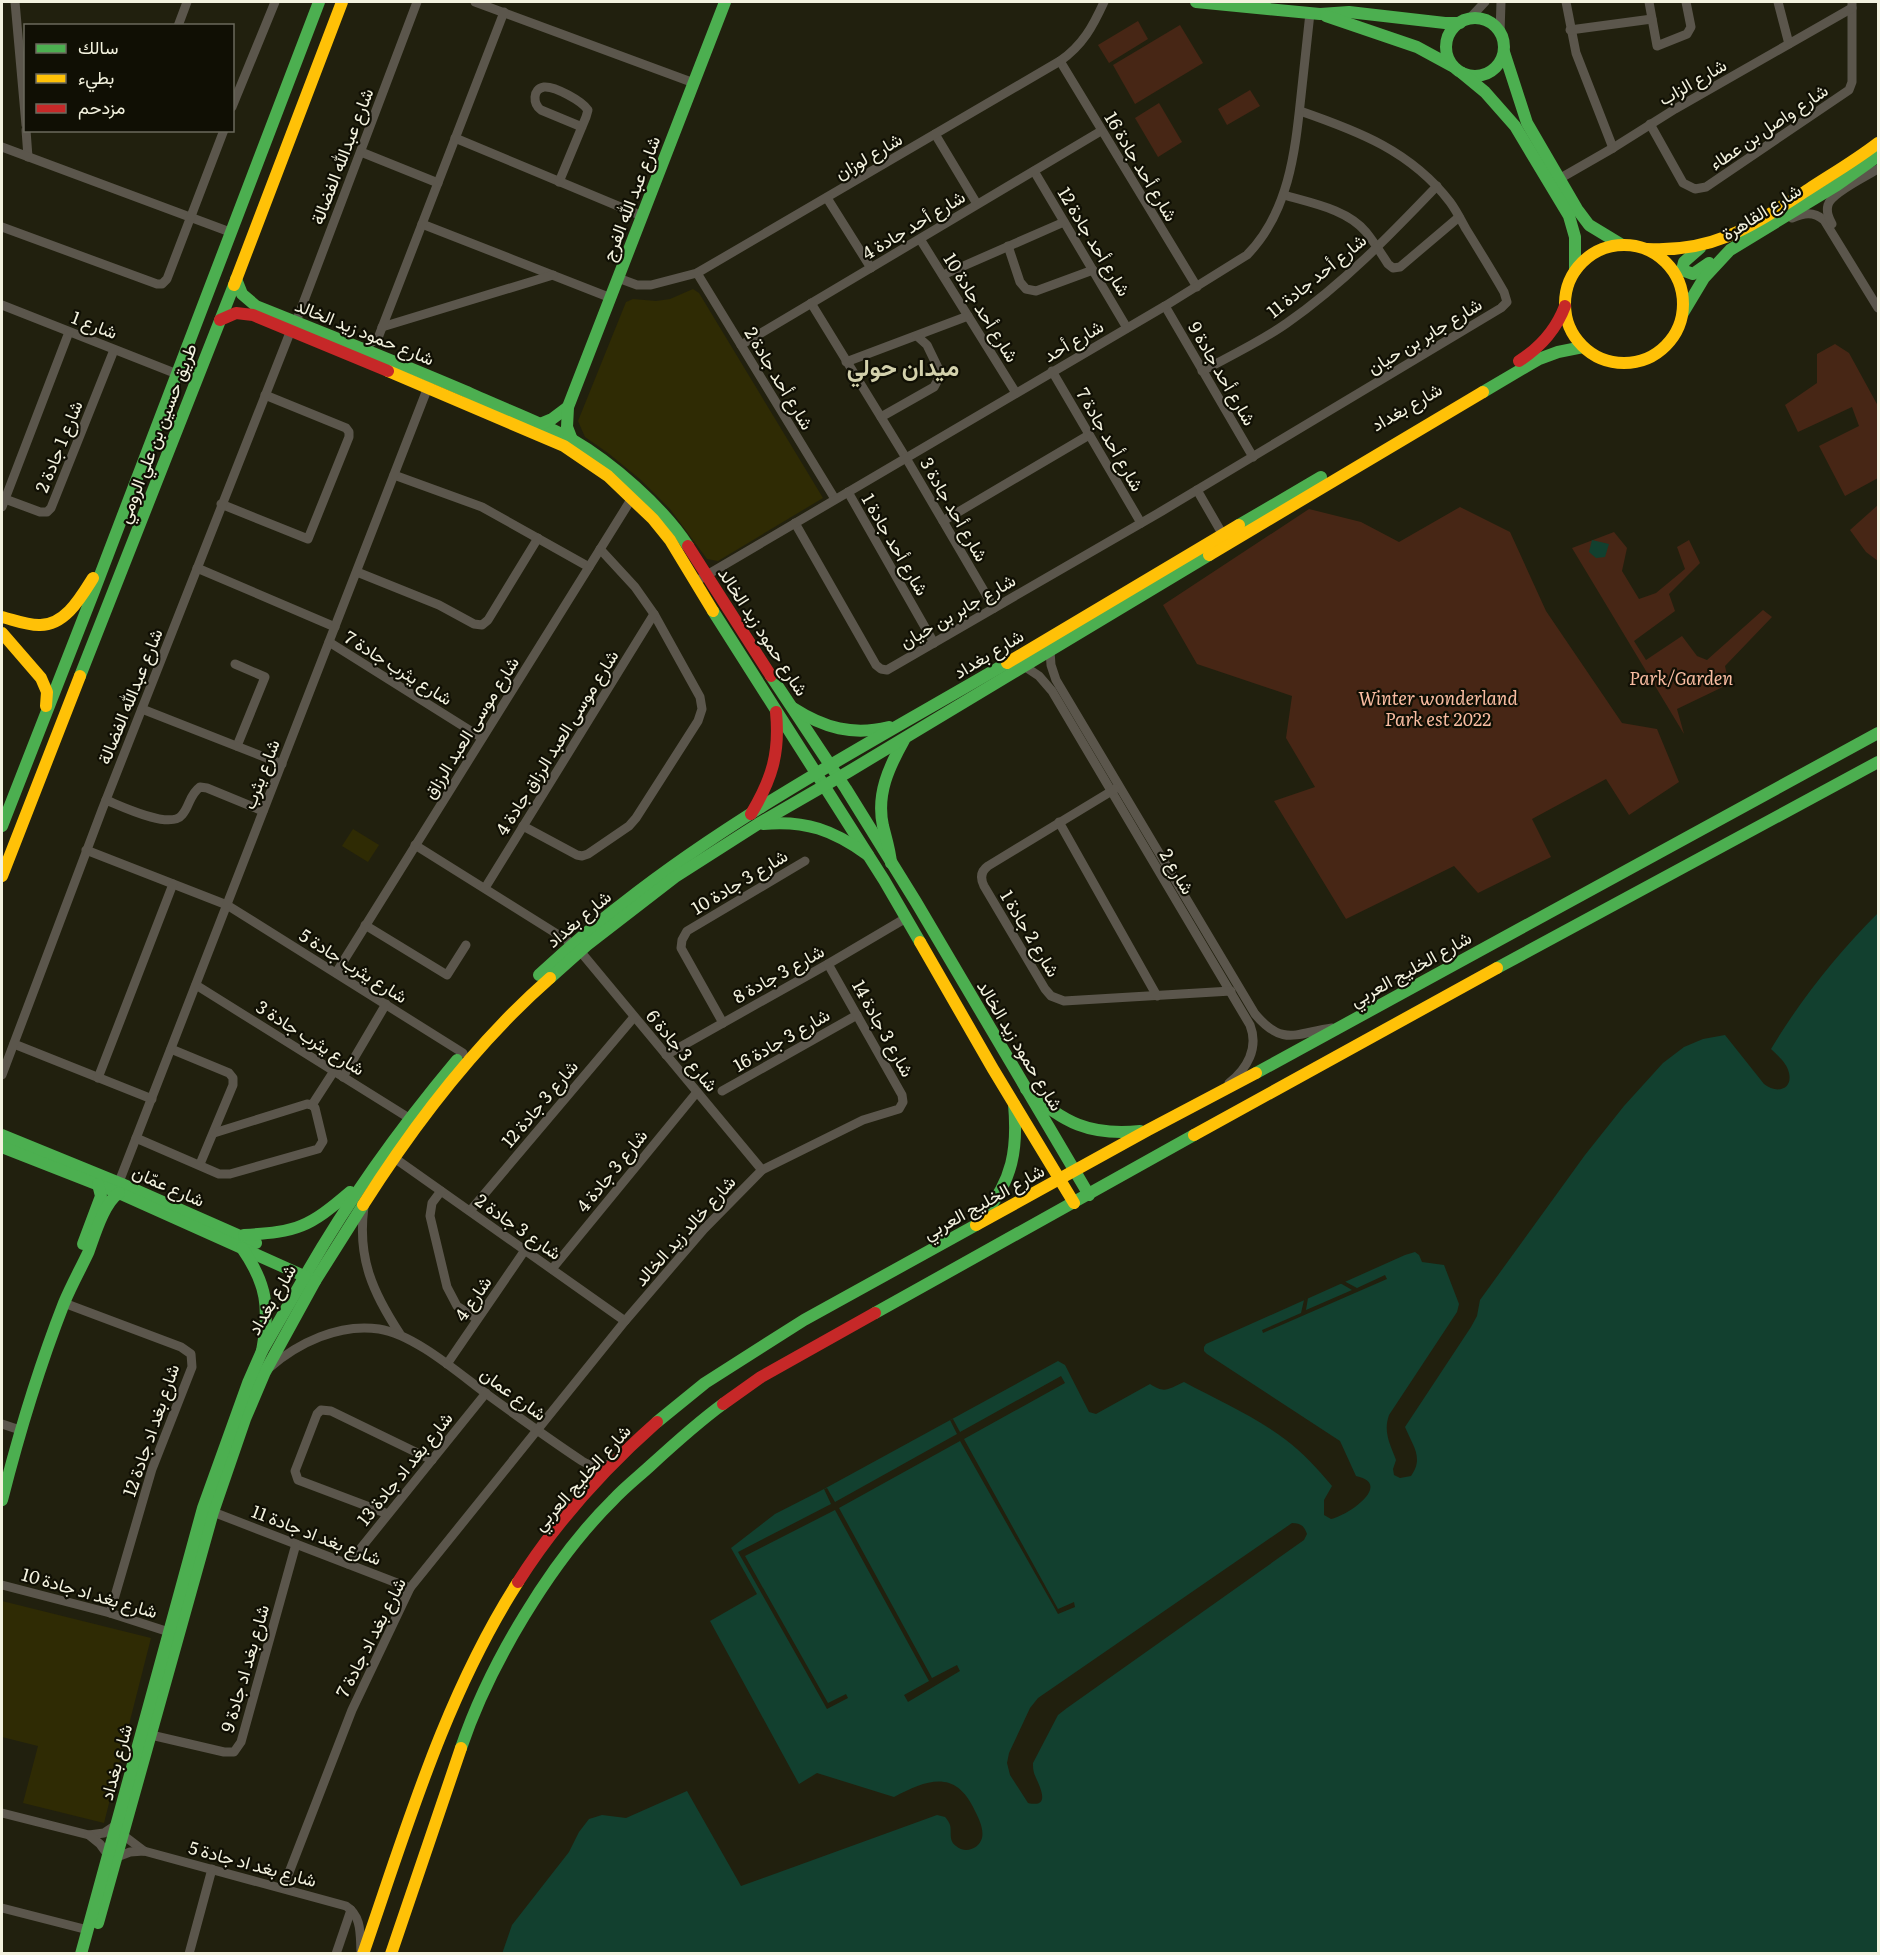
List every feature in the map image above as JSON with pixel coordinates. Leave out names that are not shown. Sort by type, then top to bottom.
[{"type":"main road","name":"شارع عبد الله الفرج","points":[[572,440],[567,427],[568,407],[725,2]]},
{"type":"main road","points":[[1196,2],[1315,13],[1417,47],[1470,76],[1479,76],[1496,68],[1504,51]]},
{"type":"main road","name":"طريق حسين بن علي الرومي","points":[[2,826],[317,5]]},
{"type":"main road","name":"طريق حسين بن علي الرومي","points":[[3,872],[341,5]]},
{"type":"main road","points":[[1315,13],[1349,7],[1373,14],[1444,23],[1478,18],[1494,26],[1500,33],[1527,123],[1559,179],[1585,220],[1595,229],[1622,245]]},
{"type":"main road","points":[[1370,30],[1370,20],[1373,14]]},
{"type":"main road","points":[[1464,21],[1452,29],[1447,38],[1448,57],[1457,70],[1485,92],[1515,126],[1569,216],[1577,242],[1575,271]]},
{"type":"main road","name":"شارع القاهرة","points":[[1847,165],[1878,136]]},
{"type":"main road","name":"شارع القاهرة","points":[[1642,248],[1672,250],[1702,246],[1724,239],[1847,165],[1878,143]]},
{"type":"main road","name":"شارع القاهرة","points":[[1682,315],[1704,278],[1737,245],[1838,184],[1878,156]]},
{"type":"main road","points":[[1622,245],[1642,248],[1664,261],[1674,274],[1681,290],[1682,315],[1676,332],[1658,352],[1642,360],[1616,363],[1598,358],[1583,347],[1572,333],[1565,306],[1567,288],[1575,271],[1595,253],[1622,245]]},
{"type":"main road","points":[[1702,246],[1683,263],[1686,273],[1696,273],[1713,260],[1724,256]]},
{"type":"main road","name":"شارع حمود زيد الخالد","points":[[236,279],[242,294],[251,303],[293,326],[540,424],[572,440],[637,489],[663,514],[684,539],[839,778],[1089,1195]]},
{"type":"main road","name":"شارع بغداد","points":[[81,1953],[151,1734],[213,1512],[245,1419],[335,1223],[363,1180],[409,1118],[463,1053],[576,947],[663,874],[719,836],[754,820],[820,781],[831,767],[1530,354],[1553,332],[1565,306]]},
{"type":"main road","name":"شارع حمود زيد الخالد","points":[[220,320],[233,313],[243,313],[293,326],[385,358],[488,412],[564,446],[608,476],[653,519],[670,540],[868,855],[1074,1203]]},
{"type":"main road","name":"شارع بغداد","points":[[820,781],[839,778],[1539,360],[1558,352],[1583,347]]},
{"type":"main road","points":[[540,424],[552,419],[568,407]]},
{"type":"main road","points":[[2,617],[42,625],[59,618],[85,591],[108,554]]},
{"type":"main road","points":[[60,726],[54,728],[50,722],[90,621],[94,591]]},
{"type":"main road","points":[[2,633],[43,682],[47,692],[46,714]]},
{"type":"main road","points":[[793,708],[820,724],[844,731],[873,731],[906,723]]},
{"type":"main road","points":[[776,712],[779,741],[776,765],[754,820],[819,827],[848,840],[868,855]]},
{"type":"main road","name":"شارع الخليج العربي","points":[[362,1953],[435,1746],[462,1683],[494,1619],[529,1564],[564,1519],[613,1463],[656,1423],[705,1383],[804,1320],[1074,1170],[1878,733]]},
{"type":"main road","points":[[3,872],[6,843],[46,743],[45,738],[36,739]]},
{"type":"main road","points":[[891,863],[890,848],[881,818],[882,793],[890,766],[905,738]]},
{"type":"main road","points":[[391,1953],[466,1734],[494,1672],[530,1607],[568,1552],[612,1500],[699,1422],[761,1377],[1441,999],[1878,762]]},
{"type":"main road","name":"شارع بغداد","points":[[120,1830],[202,1509],[262,1351],[393,1157],[447,1087],[488,1038],[576,947]]},
{"type":"main road","points":[[1026,1089],[1045,1108],[1068,1122],[1094,1131],[1121,1134],[1148,1130]]},
{"type":"main road","points":[[975,1226],[993,1206],[1006,1183],[1015,1158],[1017,1131],[1014,1104]]},
{"type":"main road","name":"شارع عمّان","points":[[2,1135],[312,1275]]},
{"type":"main road","name":"شارع عمّان","points":[[2,1147],[98,1184],[119,1188]]},
{"type":"main road","points":[[262,1351],[267,1319],[266,1296],[258,1271],[240,1241],[305,1228],[318,1220],[363,1180]]},
{"type":"main road","points":[[74,1279],[76,1262],[101,1196],[98,1184]]},
{"type":"main road","points":[[2,1500],[20,1430],[64,1303],[110,1201],[119,1188]]},
{"type":"main road","points":[[466,1734],[456,1735],[450,1727],[476,1656]]},
{"type":"main road","name":"شارع بغداد","points":[[90,1953],[112,1856]]},
{"type":"street","points":[[15,2],[24,92]]},
{"type":"street","points":[[179,24],[187,2]]},
{"type":"street","points":[[234,102],[275,2]]},
{"type":"street","name":"شارع عبدالله الفضالة","points":[[2,1076],[86,850],[361,152],[417,2]]},
{"type":"street","points":[[475,2],[694,83]]},
{"type":"street","name":"شارع لوزان","points":[[618,278],[637,285],[651,285],[697,273],[1060,61],[1088,35],[1104,2]]},
{"type":"street","points":[[1464,21],[1485,2]]},
{"type":"street","points":[[1500,33],[1501,2]]},
{"type":"street","points":[[1566,2],[1576,53],[1613,148]]},
{"type":"street","points":[[1649,2],[1657,46],[1687,34],[1691,27],[1686,2]]},
{"type":"street","points":[[1778,2],[1789,44]]},
{"type":"street","name":"شارع الزاب","points":[[1559,179],[1852,5]]},
{"type":"street","name":"شارع واصل بن عطاء","points":[[1650,124],[1683,183],[1695,189],[1706,187],[1849,90],[1852,82],[1852,5]]},
{"type":"street","points":[[362,349],[378,338],[504,12]]},
{"type":"street","name":"شارع أحد","points":[[695,582],[1197,287],[1241,259],[1258,244],[1284,195],[1294,159],[1315,13]]},
{"type":"street","points":[[1570,30],[1652,19]]},
{"type":"street","name":"شارع أحد جادة 16","points":[[1060,61],[1197,287]]},
{"type":"street","points":[[559,182],[582,127],[588,110],[574,98],[548,87],[542,87],[538,91],[536,106],[582,127]]},
{"type":"street","name":"شارع جابر بن حيان","points":[[795,523],[878,668],[890,669],[1253,457],[1501,308],[1507,302],[1504,292],[1451,204],[1437,186],[1397,152],[1351,128],[1300,111]]},
{"type":"street","name":"شارع أحد جادة 4","points":[[741,345],[1101,131]]},
{"type":"street","points":[[26,132],[28,157]]},
{"type":"street","points":[[2,227],[162,284],[167,279],[223,132]]},
{"type":"street","points":[[935,134],[977,204]]},
{"type":"street","points":[[455,138],[642,216]]},
{"type":"street","points":[[2,147],[230,232]]},
{"type":"street","points":[[361,152],[438,183]]},
{"type":"street","points":[[1841,248],[1840,239],[1827,213],[1830,201],[1878,169]]},
{"type":"street","name":"شارع أحد جادة 12","points":[[1034,171],[1127,328]]},
{"type":"street","name":"شارع أحد جادة 11","points":[[1202,371],[1286,324],[1377,248],[1437,186]]},
{"type":"street","points":[[1284,195],[1333,210],[1349,219],[1365,230],[1393,268],[1400,267],[1459,218]]},
{"type":"street","points":[[827,198],[871,268]]},
{"type":"street","points":[[1765,228],[1805,213],[1815,214],[1824,220],[1878,308]]},
{"type":"street","points":[[943,275],[1064,222]]},
{"type":"street","points":[[422,224],[610,298]]},
{"type":"street","name":"شارع أحد جادة 10","points":[[920,239],[1016,393]]},
{"type":"street","points":[[1008,246],[1020,282],[1026,289],[1036,291],[1093,270]]},
{"type":"street","name":"شارع أحد جادة 2","points":[[697,273],[835,499]]},
{"type":"street","points":[[382,327],[553,275]]},
{"type":"street","name":"شارع أحد جادة 3","points":[[811,303],[994,608]]},
{"type":"street","name":"شارع 1","points":[[2,305],[177,374]]},
{"type":"street","name":"شارع أحد جادة 9","points":[[1165,306],[1253,457]]},
{"type":"street","points":[[846,362],[968,316]]},
{"type":"street","points":[[3,503],[69,332]]},
{"type":"street","points":[[881,417],[934,387],[938,381],[941,374],[927,345],[917,336]]},
{"type":"street","points":[[378,338],[385,358]]},
{"type":"street","name":"شارع 1 جادة 2","points":[[3,503],[40,512],[47,512],[51,508],[114,350]]},
{"type":"street","name":"شارع أحد جادة 7","points":[[1052,371],[1141,523]]},
{"type":"street","name":"شارع يثرب","points":[[119,1188],[136,1138],[430,382]]},
{"type":"street","points":[[221,504],[308,539],[349,432],[346,428],[265,395]]},
{"type":"street","points":[[943,521],[1089,435]]},
{"type":"street","points":[[394,475],[482,507],[589,567]]},
{"type":"street","points":[[1197,490],[1223,535]]},
{"type":"street","name":"شارع أحد جادة 1","points":[[848,492],[934,643]]},
{"type":"street","name":"شارع موسى العبد الرزاق","points":[[336,973],[632,498]]},
{"type":"street","points":[[357,572],[440,604],[474,624],[482,625],[489,620],[538,538]]},
{"type":"street","points":[[523,826],[582,856],[621,833],[636,818],[698,721],[702,709],[700,697],[654,615],[635,587],[600,549]]},
{"type":"street","points":[[197,568],[335,627]]},
{"type":"street","name":"شارع موسى العبد الرزاق جادة 4","points":[[485,888],[654,615]]},
{"type":"street","name":"شارع يثرب جادة 7","points":[[329,642],[482,738]]},
{"type":"street","name":"شارع 2","points":[[1050,651],[1051,665],[1056,680],[1115,789],[1231,986],[1250,1025],[1254,1044],[1250,1057],[1240,1073],[1213,1096]]},
{"type":"street","points":[[235,664],[265,677],[237,746]]},
{"type":"street","name":"شارع 2","points":[[1024,666],[1048,685],[1115,789]]},
{"type":"street","points":[[142,709],[282,764]]},
{"type":"street","points":[[106,800],[162,820],[174,820],[182,816],[194,792],[200,787],[263,811]]},
{"type":"street","name":"شارع 2 جادة 1","points":[[1115,789],[986,868],[981,876],[984,886],[1045,989],[1052,996],[1064,1000],[1157,996],[1231,986]]},
{"type":"street","points":[[1059,822],[1157,996]]},
{"type":"street","name":"شارع 3 جادة 6","points":[[415,845],[576,947],[762,1170]]},
{"type":"street","name":"شارع يثرب جادة 5","points":[[86,850],[227,905],[463,1053]]},
{"type":"street","name":"شارع 3 جادة 10","points":[[723,1023],[681,948],[682,939],[687,932],[805,861]]},
{"type":"street","points":[[98,1078],[173,884]]},
{"type":"street","name":"شارع 3 جادة 8","points":[[666,1055],[906,918]]},
{"type":"street","points":[[366,925],[447,975],[466,945]]},
{"type":"street","name":"شارع 3 جادة 14","points":[[828,964],[902,1095],[903,1102],[899,1109]]},
{"type":"street","name":"شارع يثرب جادة 3","points":[[196,985],[409,1118]]},
{"type":"street","name":"شارع 2","points":[[1231,986],[1265,1025],[1275,1032],[1298,1036],[1337,1028]]},
{"type":"street","points":[[343,1077],[386,1004]]},
{"type":"street","name":"شارع 3 جادة 16","points":[[722,1091],[857,1015]]},
{"type":"street","name":"شارع 3 جادة 12","points":[[470,1211],[634,1017]]},
{"type":"street","points":[[14,1044],[152,1099]]},
{"type":"street","points":[[171,1049],[229,1073],[233,1078],[234,1085],[200,1164]]},
{"type":"street","points":[[312,1105],[334,1071]]},
{"type":"street","name":"شارع 3 جادة 4","points":[[552,1269],[697,1092]]},
{"type":"street","points":[[136,1138],[224,1175],[318,1149],[323,1142],[315,1108],[307,1104],[214,1132]]},
{"type":"street","name":"شارع خالد زيد الخالد","points":[[538,1431],[626,1321],[704,1229],[762,1170],[863,1120],[899,1109]]},
{"type":"street","name":"شارع 3 جادة 2","points":[[393,1157],[626,1321]]},
{"type":"street","points":[[441,1191],[432,1203],[430,1215],[447,1287],[457,1306],[477,1319]]},
{"type":"street","name":"شارع عمان","points":[[364,1200],[362,1238],[372,1287],[400,1334]]},
{"type":"street","name":"شارع 4","points":[[447,1365],[525,1250]]},
{"type":"street","name":"شارع بغد اد جادة 12","points":[[64,1303],[181,1347],[191,1354],[192,1367],[152,1469],[110,1613]]},
{"type":"street","name":"شارع عمان","points":[[265,1372],[284,1355],[328,1334],[352,1329],[377,1328],[400,1334],[590,1466],[600,1467],[613,1463]]},
{"type":"street","name":"شارع بغد اد جادة 13","points":[[348,1564],[486,1393]]},
{"type":"street","points":[[388,1514],[298,1480],[295,1471],[317,1414],[321,1410],[331,1411],[432,1460]]},
{"type":"street","points":[[2,1424],[20,1430]]},
{"type":"street","name":"شارع بغد اد جادة 7","points":[[283,1888],[352,1710],[410,1588],[538,1431]]},
{"type":"street","name":"شارع بغد اد جادة 11","points":[[213,1512],[410,1588]]},
{"type":"street","name":"شارع بغد اد جادة 9","points":[[151,1734],[224,1752],[234,1752],[241,1742],[296,1544]]},
{"type":"street","name":"شارع بغد اد جادة 10","points":[[2,1585],[110,1613],[169,1632]]},
{"type":"street","points":[[2,1813],[89,1835],[120,1830]]},
{"type":"street","name":"شارع بغد اد جادة 5","points":[[120,1830],[144,1851]]},
{"type":"street","points":[[89,1835],[112,1856]]},
{"type":"street","name":"شارع بغد اد جادة 5","points":[[112,1856],[144,1851],[283,1888],[351,1910]]},
{"type":"street","points":[[189,1953],[212,1869]]},
{"type":"street","points":[[2,1908],[88,1930]]},
{"type":"street","points":[[351,1910],[358,1920],[362,1953]]},
{"type":"street","points":[[336,1953],[351,1910]]},
{"type":"shaded area","points":[[693,289],[699,293],[823,498],[718,561],[707,559],[670,509],[641,480],[585,437],[578,421],[626,302],[633,299],[656,301],[670,299]]},
{"type":"shaded area","points":[[1592,540],[1609,544],[1605,557],[1596,558],[1589,552]]},
{"type":"shaded area","points":[[353,829],[379,845],[368,862],[342,846]]},
{"type":"shaded area","points":[[1878,913],[1878,1953],[502,1954],[512,1925],[569,1852],[579,1832],[589,1819],[602,1815],[626,1818],[687,1791],[741,1886],[937,1815],[945,1817],[948,1821],[951,1828],[951,1839],[956,1846],[967,1850],[978,1845],[982,1838],[980,1821],[967,1798],[950,1783],[930,1782],[894,1797],[817,1773],[799,1784],[710,1621],[757,1594],[731,1548],[775,1514],[1058,1361],[1065,1365],[1089,1412],[1096,1414],[1150,1384],[1163,1390],[1184,1382],[1262,1423],[1292,1445],[1332,1486],[1324,1500],[1324,1515],[1331,1519],[1338,1517],[1364,1499],[1370,1486],[1366,1480],[1356,1476],[1340,1441],[1207,1354],[1204,1351],[1206,1344],[1405,1255],[1415,1252],[1422,1262],[1444,1265],[1459,1304],[1457,1312],[1387,1421],[1388,1438],[1396,1460],[1394,1475],[1400,1478],[1411,1476],[1415,1470],[1417,1458],[1405,1427],[1471,1327],[1477,1316],[1480,1300],[1585,1155],[1624,1106],[1663,1063],[1684,1047],[1703,1039],[1725,1035],[1764,1084],[1774,1089],[1786,1087],[1790,1079],[1788,1069],[1771,1049],[1807,995]],"holes":[[[1292,1523],[1300,1524],[1305,1529],[1307,1534],[1304,1540],[1058,1715],[1033,1763],[1042,1799],[1036,1804],[1028,1803],[1010,1775],[1007,1763],[1009,1753],[1030,1708],[1038,1698]]]},
{"type":"shaded area","points":[[2,1601],[151,1638],[104,1823],[23,1803],[38,1746],[2,1737]]},
{"type":"green space","points":[[1138,21],[1148,39],[1109,63],[1098,45]]},
{"type":"green space","points":[[1180,25],[1203,63],[1135,104],[1113,65]]},
{"type":"green space","points":[[1250,90],[1260,106],[1227,125],[1218,109]]},
{"type":"green space","points":[[1159,103],[1182,142],[1158,157],[1135,118]]},
{"type":"green space","points":[[1835,344],[1849,353],[1878,406],[1878,478],[1845,496],[1819,446],[1859,426],[1852,407],[1798,432],[1785,405],[1817,383],[1817,354]]},
{"type":"green space","points":[[1878,505],[1878,561],[1866,552],[1850,530]]},
{"type":"green space","name":"Winter wonderland Park est 2022","points":[[1460,507],[1510,532],[1546,611],[1622,723],[1657,729],[1679,782],[1629,815],[1606,779],[1532,819],[1551,857],[1478,893],[1454,866],[1346,919],[1274,801],[1315,787],[1286,738],[1292,696],[1197,664],[1163,605],[1309,509],[1361,522],[1399,542]]},
{"type":"green space","name":"Park/Garden","points":[[1614,532],[1627,548],[1622,571],[1639,599],[1656,593],[1685,569],[1677,547],[1689,540],[1700,563],[1669,594],[1675,611],[1634,641],[1646,660],[1682,636],[1697,656],[1707,660],[1763,610],[1772,617],[1725,666],[1729,684],[1677,709],[1684,734],[1572,548]]},
{"type":"pier","points":[[1385,1275],[1387,1279],[1263,1333],[1262,1330],[1301,1313],[1304,1300],[1308,1298],[1306,1310],[1352,1290],[1340,1283],[1344,1281],[1357,1288]]},
{"type":"pier","points":[[1061,1376],[1065,1383],[964,1439],[1058,1609],[1074,1602],[1075,1607],[1058,1614],[960,1441],[839,1508],[932,1678],[957,1665],[960,1671],[908,1702],[904,1695],[929,1681],[835,1510],[745,1556],[828,1703],[846,1694],[848,1698],[827,1709],[738,1552],[831,1504],[824,1489],[827,1488],[835,1502],[957,1434],[950,1420],[953,1419],[960,1432]]},
{"type":"traffic: fast","points":[[2,826],[319,2]]},
{"type":"traffic: fast","points":[[572,440],[567,427],[568,407],[725,2]]},
{"type":"traffic: fast","points":[[1196,2],[1320,14],[1349,12],[1460,23]]},
{"type":"traffic: fast","points":[[1326,16],[1417,47],[1452,66]]},
{"type":"traffic: fast","points":[[1475,18],[1486,20],[1499,31],[1504,47],[1502,58],[1491,71],[1475,76],[1464,74],[1451,63],[1446,47],[1448,36],[1459,23],[1475,18]]},
{"type":"traffic: fast","points":[[1504,52],[1527,123],[1577,209],[1589,225],[1622,245]]},
{"type":"traffic: fast","points":[[1462,73],[1485,92],[1515,126],[1569,216],[1575,237],[1575,271]]},
{"type":"traffic: fast","points":[[1683,313],[1704,278],[1730,250],[1837,185],[1878,156]]},
{"type":"traffic: fast","points":[[1700,248],[1684,262],[1682,270],[1693,274],[1709,263]]},
{"type":"traffic: fast","points":[[236,279],[242,294],[256,306],[441,381],[533,420],[571,439],[603,460],[651,501],[688,546]]},
{"type":"traffic: fast","points":[[80,676],[234,285]]},
{"type":"traffic: fast","points":[[1483,392],[1539,359],[1583,347]]},
{"type":"traffic: fast","points":[[540,424],[552,419],[568,407]]},
{"type":"traffic: fast","points":[[1239,525],[1321,477]]},
{"type":"traffic: fast","points":[[550,978],[587,945],[675,877],[758,824],[1209,555]]},
{"type":"traffic: fast","points":[[713,611],[884,880],[920,942]]},
{"type":"traffic: fast","points":[[539,975],[611,912],[714,838],[810,777],[1007,663]]},
{"type":"traffic: fast","points":[[771,676],[846,789],[916,902],[1089,1195]]},
{"type":"traffic: fast","points":[[793,708],[816,721],[839,728],[863,731],[889,727]]},
{"type":"traffic: fast","points":[[1256,1073],[1878,733]]},
{"type":"traffic: fast","points":[[891,863],[883,826],[881,803],[885,781],[904,740]]},
{"type":"traffic: fast","points":[[1497,968],[1878,762]]},
{"type":"traffic: fast","points":[[763,824],[806,825],[831,833],[868,855]]},
{"type":"traffic: fast","points":[[305,1276],[339,1219],[376,1165],[457,1060]]},
{"type":"traffic: fast","points":[[1026,1089],[1052,1111],[1078,1125],[1106,1131],[1140,1131]]},
{"type":"traffic: fast","points":[[983,1216],[1001,1190],[1011,1163],[1015,1135],[1014,1104]]},
{"type":"traffic: fast","points":[[2,1135],[122,1184],[256,1243]]},
{"type":"traffic: fast","points":[[875,1313],[1194,1135]]},
{"type":"traffic: fast","points":[[2,1147],[119,1193],[315,1281],[363,1205]]},
{"type":"traffic: fast","points":[[83,1244],[101,1196],[98,1184]]},
{"type":"traffic: fast","points":[[244,1235],[278,1232],[302,1226],[324,1213],[350,1192]]},
{"type":"traffic: fast","points":[[2,1500],[30,1400],[64,1303],[88,1253],[104,1212],[119,1193]]},
{"type":"traffic: fast","points":[[657,1422],[705,1383],[804,1320],[976,1225]]},
{"type":"traffic: fast","points":[[242,1248],[257,1273],[264,1297],[266,1322],[262,1351]]},
{"type":"traffic: fast","points":[[81,1954],[203,1508],[248,1383],[262,1351],[305,1276]]},
{"type":"traffic: fast","points":[[98,1923],[213,1512],[245,1419],[265,1372],[315,1281]]},
{"type":"traffic: fast","points":[[461,1748],[473,1716],[505,1649],[545,1583],[567,1553],[622,1491],[723,1404]]},
{"type":"traffic: slow","points":[[234,285],[342,2]]},
{"type":"traffic: slow","points":[[1647,249],[1694,246],[1733,234],[1770,214],[1878,143]]},
{"type":"traffic: slow","points":[[1624,245],[1646,250],[1666,262],[1678,282],[1683,304],[1678,326],[1666,346],[1646,358],[1624,363],[1602,358],[1582,346],[1570,326],[1565,304],[1570,282],[1582,262],[1602,250],[1624,245]]},
{"type":"traffic: slow","points":[[388,371],[564,446],[608,476],[653,519],[670,540],[713,611]]},
{"type":"traffic: slow","points":[[1209,555],[1483,392]]},
{"type":"traffic: slow","points":[[1007,663],[1239,525]]},
{"type":"traffic: slow","points":[[2,617],[34,625],[57,621],[71,609],[93,578]]},
{"type":"traffic: slow","points":[[2,633],[41,678],[47,692],[46,706]]},
{"type":"traffic: slow","points":[[2,876],[80,676]]},
{"type":"traffic: slow","points":[[920,942],[1074,1203]]},
{"type":"traffic: slow","points":[[1194,1135],[1497,968]]},
{"type":"traffic: slow","points":[[363,1205],[404,1144],[448,1085],[497,1029],[550,978]]},
{"type":"traffic: slow","points":[[976,1225],[1256,1073]]},
{"type":"traffic: slow","points":[[363,1954],[412,1811],[448,1716],[469,1670],[518,1582]]},
{"type":"traffic: slow","points":[[391,1954],[461,1748]]},
{"type":"traffic: jam","points":[[1519,361],[1547,337],[1565,306]]},
{"type":"traffic: jam","points":[[220,320],[236,313],[253,315],[388,371]]},
{"type":"traffic: jam","points":[[688,546],[771,676]]},
{"type":"traffic: jam","points":[[751,814],[773,765],[777,740],[776,712]]},
{"type":"traffic: jam","points":[[723,1404],[761,1377],[875,1313]]},
{"type":"traffic: jam","points":[[518,1582],[548,1538],[582,1497],[657,1422]]},
{"type":"district","name":"ميدان حولي","points":[[903,365]]}]
